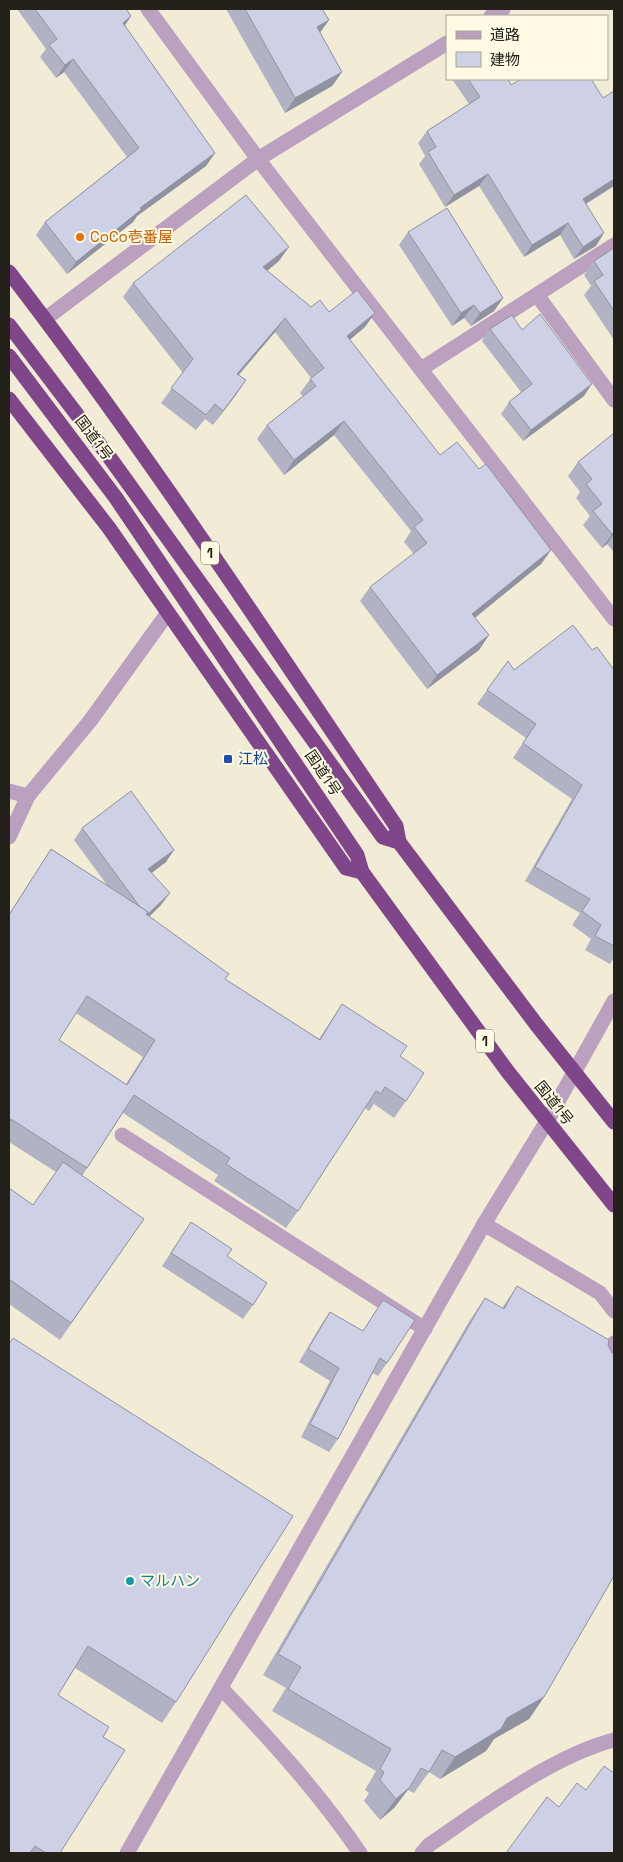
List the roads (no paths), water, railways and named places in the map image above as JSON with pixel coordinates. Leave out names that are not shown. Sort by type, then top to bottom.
[{"type":"highway","name":"1","points":[[9,272],[45,319],[233,585],[396,826],[399,842]]},
{"type":"highway","name":"国道1号","points":[[9,325],[110,458],[383,837],[399,842],[614,1122]]},
{"type":"highway","name":"国道1号","points":[[9,356],[95,468],[357,855],[362,872],[508,1072],[614,1205]]},
{"type":"highway","name":"1","points":[[9,400],[109,528],[167,614],[346,868],[362,872]]},
{"type":"street","points":[[148,9],[258,159],[614,619]]},
{"type":"street","points":[[492,15],[503,9]]},
{"type":"street","points":[[45,319],[258,159],[446,44]]},
{"type":"street","points":[[421,368],[614,246]]},
{"type":"street","points":[[536,295],[614,400]]},
{"type":"street","points":[[9,837],[28,796],[90,721],[167,614]]},
{"type":"street","points":[[9,791],[28,796]]},
{"type":"street","points":[[127,1853],[484,1224],[547,1121],[614,1001]]},
{"type":"street","points":[[122,1135],[425,1329]]},
{"type":"street","points":[[484,1224],[600,1293],[614,1311]]},
{"type":"street","points":[[602,1366],[614,1343]]},
{"type":"street","points":[[221,1688],[270,1738],[330,1809],[360,1853]]},
{"type":"street","points":[[422,1853],[436,1840],[549,1768],[598,1744],[614,1740]]},
{"type":"place","name":"CoCo壱番屋","points":[[80,237]]},
{"type":"place","name":"江松","points":[[228,759]]},
{"type":"place","name":"マルハン","points":[[130,1581]]}]
